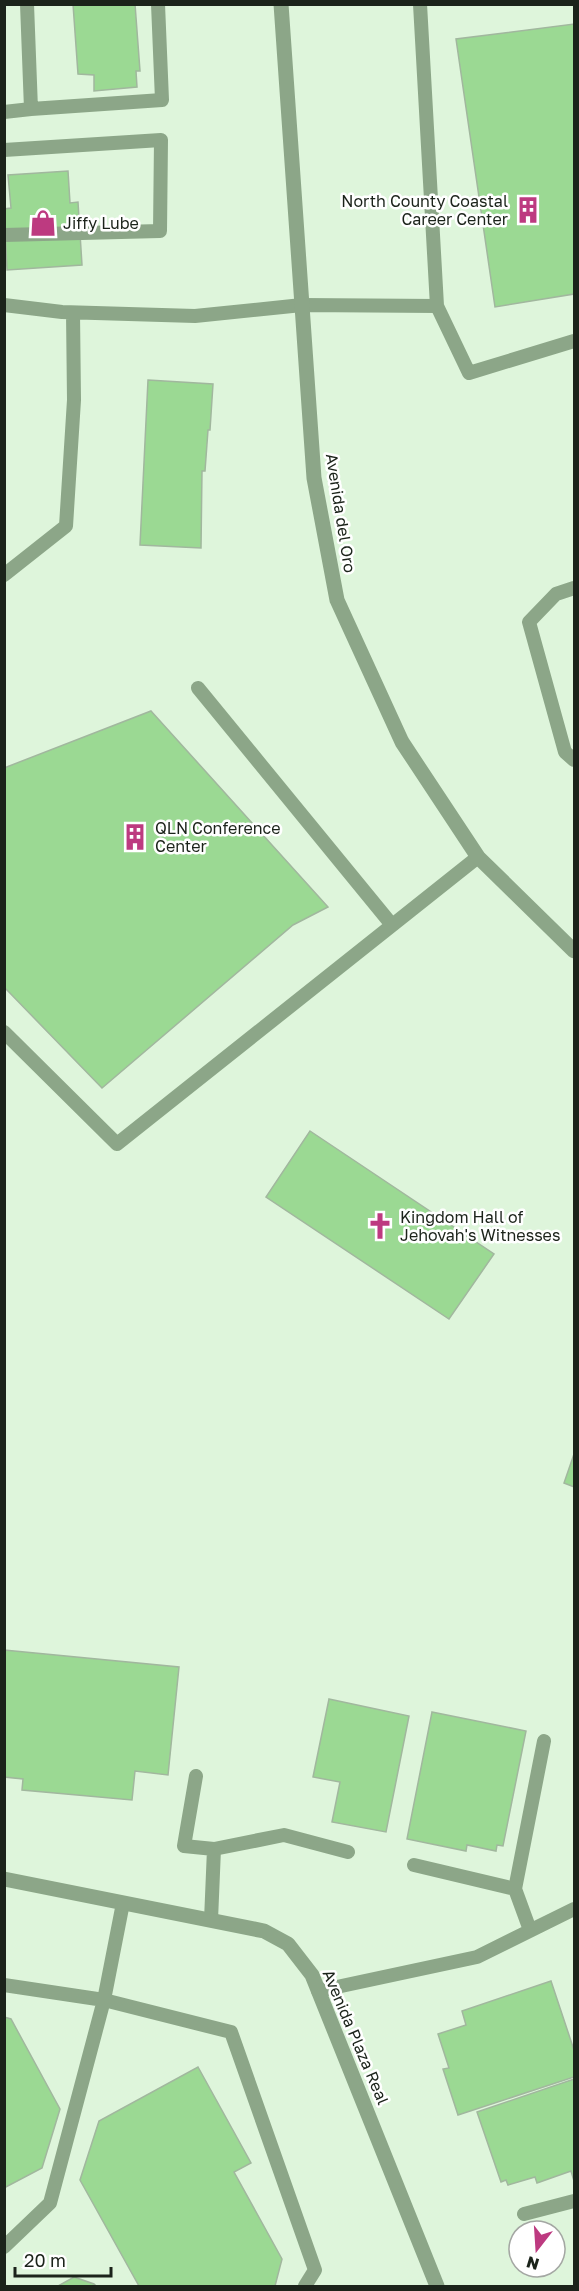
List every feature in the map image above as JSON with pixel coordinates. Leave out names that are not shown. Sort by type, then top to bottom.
[{"type":"street","name":"Avenida del Oro","points":[[281,4],[314,478],[337,600],[402,742],[478,857],[572,945]]},
{"type":"street","name":"Avenida Plaza Real","points":[[4,1879],[264,1930],[288,1944],[312,1975],[437,2286]]},
{"type":"lane","points":[[27,4],[31,109]]},
{"type":"lane","points":[[4,112],[162,100],[158,4]]},
{"type":"lane","points":[[420,4],[437,306],[469,373],[574,341]]},
{"type":"lane","points":[[4,150],[161,140],[160,231],[4,235]]},
{"type":"lane","points":[[4,305],[74,313],[195,316],[302,305],[437,306]]},
{"type":"lane","points":[[4,575],[66,526],[74,400],[74,313]]},
{"type":"lane","points":[[574,588],[555,594],[529,622],[565,752],[574,760]]},
{"type":"lane","points":[[198,688],[392,924]]},
{"type":"lane","points":[[4,1032],[117,1144],[478,857]]},
{"type":"lane","points":[[530,1930],[515,1889],[544,1742]]},
{"type":"lane","points":[[196,1776],[184,1846],[214,1849],[284,1835],[348,1852]]},
{"type":"lane","points":[[211,1920],[214,1849]]},
{"type":"lane","points":[[414,1865],[515,1889]]},
{"type":"lane","points":[[4,2247],[50,2203],[104,2000],[123,1903]]},
{"type":"lane","points":[[318,1991],[477,1957],[574,1910]]},
{"type":"lane","points":[[4,1985],[104,2000],[231,2032],[315,2270],[305,2286]]},
{"type":"lane","points":[[524,2214],[574,2201]]},
{"type":"building","points":[[73,4],[135,4],[140,71],[136,71],[137,87],[94,91],[94,75],[78,74]]},
{"type":"building","name":"North County Coastal Career Center","points":[[574,24],[574,294],[495,307],[456,39]]},
{"type":"building","points":[[68,171],[70,203],[78,202],[82,265],[7,270],[4,209],[11,208],[8,175]]},
{"type":"building","points":[[148,380],[213,384],[205,471],[202,471],[201,548],[140,545]]},
{"type":"building","name":"QLN Conference Center","points":[[151,711],[328,907],[293,925],[102,1088],[4,987],[4,768]]},
{"type":"building","name":"Kingdom Hall of Jehovah's Witnesses","points":[[310,1131],[494,1254],[449,1319],[266,1197]]},
{"type":"building","points":[[574,1454],[574,1487],[564,1483]]},
{"type":"building","points":[[4,1650],[179,1667],[168,1775],[135,1771],[132,1800],[22,1790],[23,1779],[4,1777]]},
{"type":"building","points":[[329,1699],[409,1716],[386,1832],[332,1822],[340,1782],[313,1777]]},
{"type":"building","points":[[432,1712],[526,1731],[503,1846],[497,1845],[496,1851],[467,1845],[466,1851],[407,1839]]},
{"type":"building","points":[[551,1981],[574,2050],[574,2077],[458,2115],[443,2069],[449,2068],[438,2034],[466,2025],[462,2011]]},
{"type":"building","points":[[4,2017],[11,2019],[60,2109],[42,2168],[4,2188]]},
{"type":"building","points":[[198,2067],[251,2163],[234,2172],[282,2259],[275,2286],[139,2286],[80,2180],[99,2121]]},
{"type":"building","points":[[574,2079],[574,2181],[571,2171],[537,2183],[535,2177],[508,2185],[506,2180],[501,2182],[477,2112]]},
{"type":"building","points":[[74,2277],[94,2284],[96,2286],[58,2286]]},
{"type":"place","name":"North County Coastal Career Center","points":[[528,210]]},
{"type":"place","name":"Jiffy Lube","points":[[43,223]]},
{"type":"place","name":"QLN Conference Center","points":[[135,837]]},
{"type":"place","name":"Kingdom Hall of Jehovah's Witnesses","points":[[380,1226]]}]
